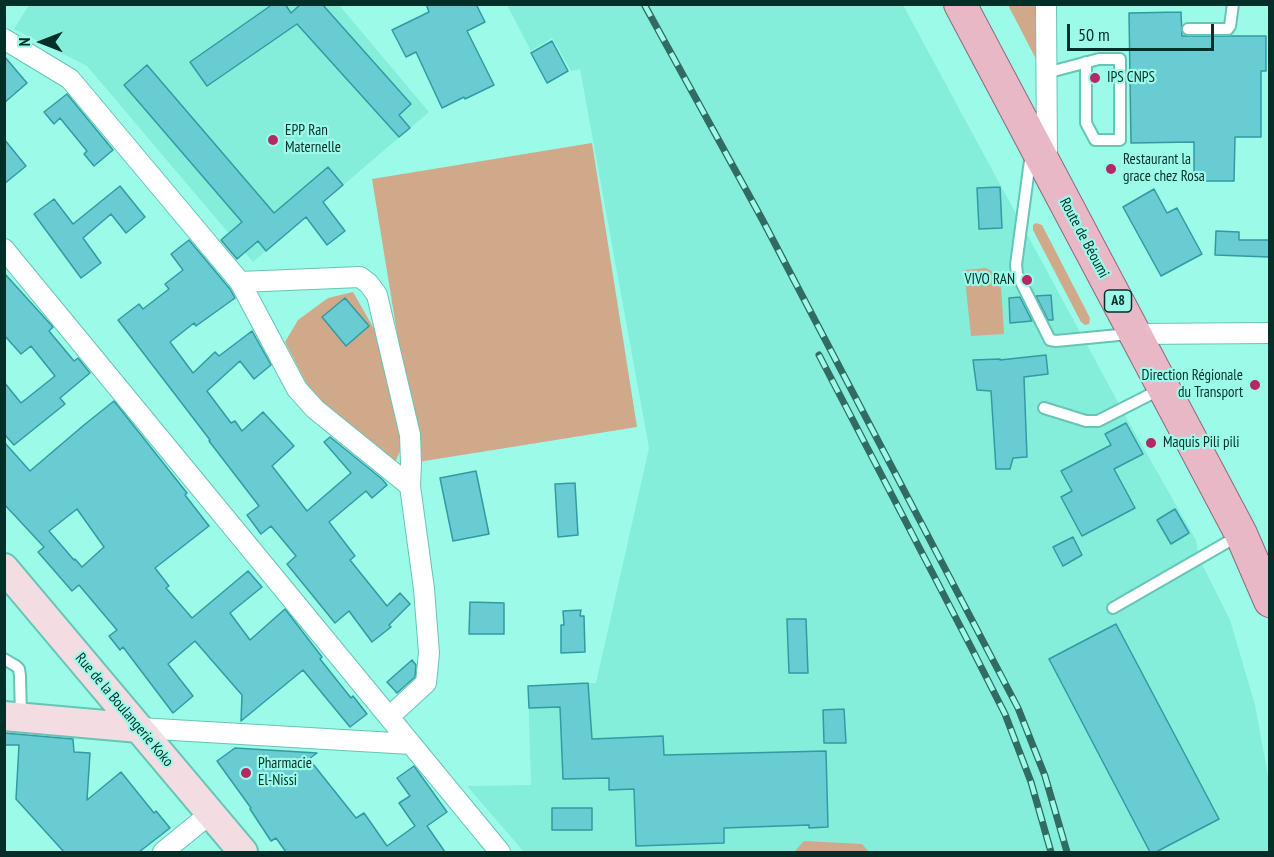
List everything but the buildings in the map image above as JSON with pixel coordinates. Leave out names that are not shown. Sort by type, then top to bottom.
[{"type":"main road","name":"Route de Béoumi","points":[[960,4],[1241,534],[1269,601]]},
{"type":"street","points":[[1046,4],[1047,168]]},
{"type":"street","points":[[4,39],[70,79],[240,282],[297,389],[315,409],[410,486]]},
{"type":"street","points":[[4,249],[500,852]]},
{"type":"street","points":[[240,282],[360,277],[377,295],[410,435],[410,486],[424,589],[429,653],[426,683],[389,717]]},
{"type":"street","points":[[1136,334],[1269,333]]},
{"type":"street","name":"Rue de la Boulangerie Koko","points":[[4,568],[243,852]]},
{"type":"street","points":[[13,717],[139,728],[411,744]]},
{"type":"street","points":[[163,852],[211,813]]},
{"type":"lane","points":[[1188,29],[1228,29],[1233,4]]},
{"type":"lane","points":[[1046,73],[1099,59],[1120,59],[1120,140],[1095,140],[1086,123],[1086,63]]},
{"type":"lane","points":[[1032,140],[1016,265],[1017,274],[1050,340],[1136,334]]},
{"type":"lane","points":[[1044,408],[1086,421],[1098,421],[1164,388]]},
{"type":"lane","points":[[1113,608],[1241,534]]},
{"type":"lane","points":[[4,659],[19,669],[20,676],[13,717]]},
{"type":"shaded area","name":"EPP Ran Maternelle","points":[[29,5],[339,5],[429,112],[253,262],[87,66],[14,29]]},
{"type":"shaded area","points":[[507,5],[903,5],[1127,419],[1196,540],[1199,558],[1230,620],[1255,705],[1269,781],[1269,852],[524,852],[467,786],[531,785],[528,686],[596,683],[649,448],[580,69],[571,71],[552,38],[531,51]]},
{"type":"shaded area","points":[[1008,5],[1035,5],[1036,59]]},
{"type":"shaded area","points":[[592,143],[637,427],[418,462],[372,179]]},
{"type":"shaded area","points":[[1036,223],[1042,225],[1090,318],[1089,324],[1085,325],[1081,322],[1033,230],[1033,225]]},
{"type":"shaded area","points":[[986,268],[995,273],[1001,287],[1004,334],[971,336],[964,270]]},
{"type":"shaded area","points":[[353,292],[389,355],[406,435],[392,471],[314,398],[285,342],[298,320],[328,298]]},
{"type":"shaded area","points":[[804,841],[862,844],[869,852],[794,852]]},
{"type":"railway","points":[[644,4],[762,219],[1018,708],[1045,776],[1067,852]]},
{"type":"railway","points":[[819,355],[1005,714],[1031,782],[1051,852]]},
{"type":"place","name":"IPS CNPS","points":[[1095,78]]},
{"type":"place","name":"EPP Ran Maternelle","points":[[273,140]]},
{"type":"place","name":"Restaurant la grace chez Rosa","points":[[1111,169]]},
{"type":"place","name":"VIVO RAN","points":[[1027,280]]},
{"type":"place","name":"Direction Régionale du Transport","points":[[1255,385]]},
{"type":"place","name":"Maquis Pili pili","points":[[1151,443]]},
{"type":"place","name":"Pharmacie El-Nissi","points":[[246,773]]}]
